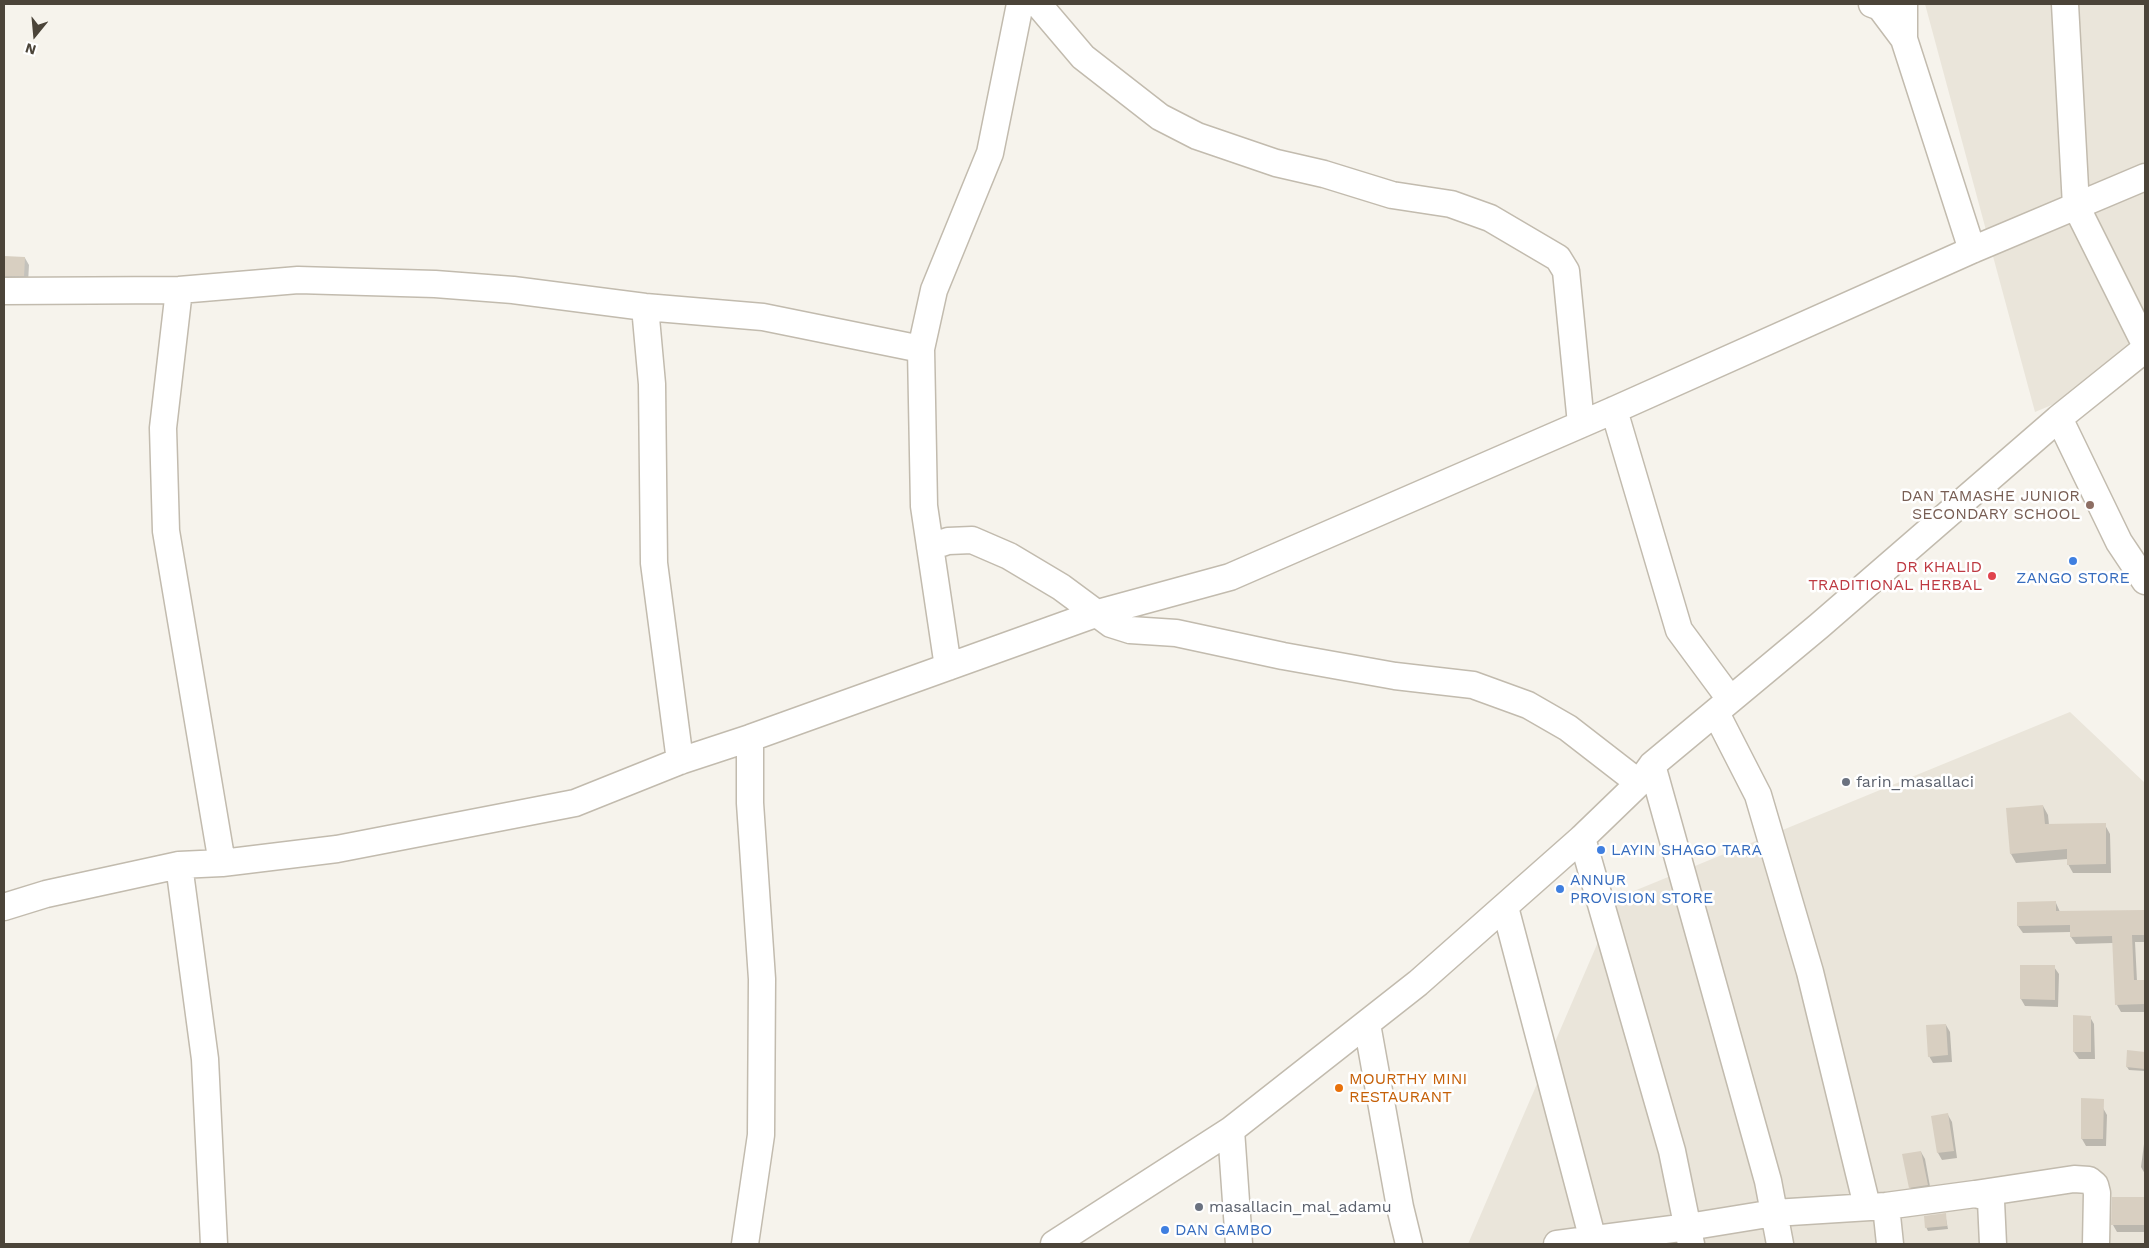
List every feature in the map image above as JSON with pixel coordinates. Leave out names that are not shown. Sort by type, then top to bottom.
[{"type":"street","points":[[948,667],[924,506],[921,349],[934,290],[990,153],[1020,4]]},
{"type":"street","points":[[1038,4],[1083,57],[1160,117],[1197,136],[1276,163],[1324,174],[1392,195],[1451,204],[1490,218],[1558,258],[1566,271],[1581,424]]},
{"type":"street","points":[[1872,4],[1880,7],[1904,39]]},
{"type":"street","points":[[1904,4],[1904,39],[1972,250]]},
{"type":"street","points":[[2066,4],[2076,206],[2145,344]]},
{"type":"street","points":[[4,907],[46,894],[179,865],[222,863],[337,849],[575,803],[680,761],[750,738],[1098,614],[1230,577],[1614,410],[1972,250],[2145,177]]},
{"type":"street","points":[[4,291],[179,290],[298,280],[435,284],[513,290],[646,307],[763,317],[921,349]]},
{"type":"street","points":[[179,290],[163,428],[166,531],[222,863]]},
{"type":"street","points":[[646,307],[652,384],[654,563],[680,761]]},
{"type":"street","points":[[1054,1244],[1231,1130],[1418,983],[1582,838],[1645,774],[2059,418],[2145,349]]},
{"type":"street","points":[[1614,410],[1679,630],[1723,706],[1758,795],[1876,1206],[1890,1244]]},
{"type":"street","points":[[2059,418],[2118,542],[2145,581]]},
{"type":"street","points":[[930,547],[948,540],[972,540],[1017,560],[1061,587],[1111,624],[1130,630],[1176,633],[1386,675],[1473,685],[1528,705],[1645,774],[1768,1181],[1780,1244]]},
{"type":"street","points":[[745,1244],[761,1125],[762,979],[750,803],[750,738]]},
{"type":"street","points":[[1582,838],[1672,1151],[1689,1236]]},
{"type":"street","points":[[179,865],[205,1059],[214,1244]]},
{"type":"street","points":[[1505,907],[1594,1242]]},
{"type":"street","points":[[1367,1024],[1400,1207],[1409,1244]]},
{"type":"street","points":[[1231,1130],[1239,1244]]},
{"type":"street","points":[[1557,1244],[1689,1236],[1774,1212],[1876,1206],[2074,1179],[2090,1180],[2095,1185],[2096,1244]]},
{"type":"street","points":[[1975,1194],[1984,1196],[1991,1201],[1993,1244]]},
{"type":"shaded area","points":[[1925,4],[2145,4],[2145,366],[2035,412]]},
{"type":"shaded area","points":[[2070,712],[2145,783],[2145,1244],[1468,1244],[1617,898]]},
{"type":"building","points":[[4,256],[25,257],[24,276],[4,276]]},
{"type":"building","points":[[2043,805],[2045,824],[2106,823],[2106,864],[2067,865],[2067,849],[2010,854],[2006,808]]},
{"type":"building","points":[[2056,901],[2056,911],[2144,910],[2145,935],[2132,935],[2134,980],[2145,980],[2145,1004],[2115,1005],[2112,936],[2070,937],[2070,925],[2017,926],[2017,902]]},
{"type":"building","points":[[2020,965],[2055,965],[2055,1000],[2020,999]]},
{"type":"building","points":[[2073,1015],[2091,1016],[2091,1052],[2073,1052]]},
{"type":"building","points":[[1946,1024],[1948,1055],[1928,1057],[1926,1025]]},
{"type":"building","points":[[2127,1050],[2145,1052],[2145,1069],[2126,1067]]},
{"type":"building","points":[[2081,1098],[2104,1099],[2103,1139],[2081,1139]]},
{"type":"building","points":[[1948,1113],[1954,1151],[1937,1153],[1931,1116]]},
{"type":"building","points":[[1921,1151],[1928,1185],[1909,1188],[1902,1154]]},
{"type":"building","points":[[2112,1197],[2145,1197],[2145,1225],[2111,1225]]},
{"type":"building","points":[[1946,1213],[1947,1226],[1925,1228],[1924,1216]]},
{"type":"place","name":"DAN TAMASHE JUNIOR SECONDARY SCHOOL","points":[[2090,505]]},
{"type":"place","name":"ZANGO STORE","points":[[2073,561]]},
{"type":"place","name":"DR KHALID TRADITIONAL HERBAL","points":[[1992,576]]},
{"type":"place","name":"farin_masallaci","points":[[1846,782]]},
{"type":"place","name":"LAYIN SHAGO TARA","points":[[1601,850]]},
{"type":"place","name":"ANNUR PROVISION STORE","points":[[1560,889]]},
{"type":"place","name":"MOURTHY MINI RESTAURANT","points":[[1339,1088]]},
{"type":"place","name":"masallacin_mal_adamu","points":[[1199,1207]]},
{"type":"place","name":"DAN GAMBO","points":[[1165,1230]]}]
